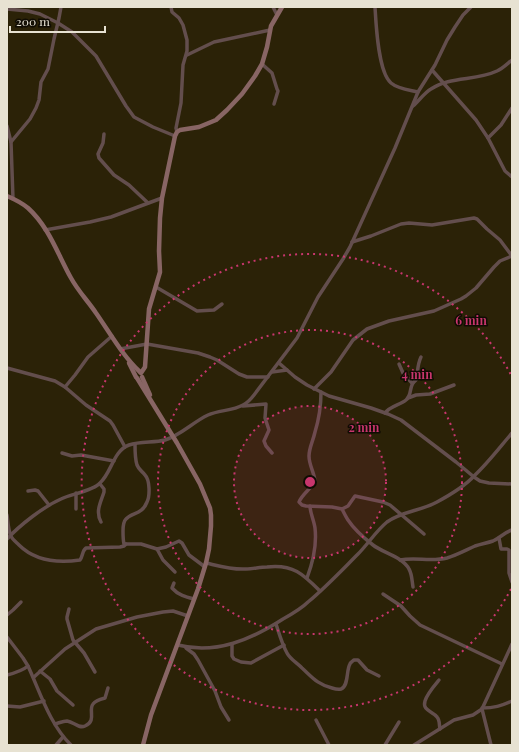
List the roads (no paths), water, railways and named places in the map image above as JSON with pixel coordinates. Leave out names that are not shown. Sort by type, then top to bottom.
[{"type":"main road","points":[[136,377],[139,379],[145,367],[150,309],[160,272],[159,250],[162,198],[176,134],[185,129],[199,127],[216,120],[242,94],[262,64],[270,30],[282,7]]},
{"type":"main road","points":[[7,196],[28,208],[52,239],[71,279],[122,351],[141,375],[155,408]]},
{"type":"main road","points":[[122,351],[200,484],[210,508],[211,526],[206,565],[152,715],[143,745]]},
{"type":"street","points":[[11,142],[30,119],[39,100],[41,82],[48,69],[61,7]]},
{"type":"street","points":[[7,9],[34,12],[58,23],[72,32],[96,56],[126,106],[134,116],[153,127],[176,134],[181,103],[183,64],[187,55],[187,40],[183,25],[179,18],[172,12],[171,7]]},
{"type":"street","points":[[273,7],[277,15]]},
{"type":"street","points":[[375,7],[376,32],[386,75],[391,83],[399,87],[418,92]]},
{"type":"street","points":[[7,539],[27,521],[49,505],[62,498],[100,484],[118,454],[128,445],[156,442],[173,437],[198,420],[224,410],[234,409],[248,402],[297,338],[318,297],[343,259],[395,148],[418,92],[432,70],[455,27],[471,7]]},
{"type":"street","points":[[187,55],[214,42],[270,30]]},
{"type":"street","points":[[411,109],[431,88],[443,83],[488,75],[498,71],[512,60]]},
{"type":"street","points":[[262,64],[272,72],[278,91],[274,104]]},
{"type":"street","points":[[432,70],[476,120],[488,138],[505,171],[512,177]]},
{"type":"street","points":[[488,138],[501,125],[512,108]]},
{"type":"street","points":[[7,126],[11,142],[13,199]]},
{"type":"street","points":[[104,134],[103,143],[98,154],[99,158],[114,175],[129,185],[148,204]]},
{"type":"street","points":[[45,230],[111,217],[162,198]]},
{"type":"street","points":[[314,389],[331,372],[353,340],[367,329],[389,321],[434,311],[460,300],[476,288],[500,261],[512,256],[500,240],[474,218],[432,225],[409,223],[401,224],[352,242]]},
{"type":"street","points":[[156,287],[197,311],[214,310],[222,304]]},
{"type":"street","points":[[65,387],[88,357],[112,336]]},
{"type":"street","points":[[122,351],[147,344],[198,353],[210,357],[233,371],[247,377],[268,377]]},
{"type":"street","points":[[408,398],[410,396],[410,388],[412,383],[417,377],[418,364],[421,357]]},
{"type":"street","points":[[279,363],[295,378],[314,389],[329,396],[385,413],[407,424],[480,481],[488,483],[512,484]]},
{"type":"street","points":[[399,364],[403,373],[412,383]]},
{"type":"street","points":[[7,368],[55,381],[65,387],[86,406],[113,424],[125,447]]},
{"type":"street","points":[[272,372],[288,370]]},
{"type":"street","points":[[385,413],[387,410],[408,398],[416,395],[430,394],[454,385]]},
{"type":"street","points":[[321,392],[319,416],[310,447],[309,457],[315,481],[300,498],[299,502],[302,505],[342,509],[348,506],[354,497],[357,496],[382,502],[390,505],[424,534]]},
{"type":"street","points":[[242,406],[266,404],[265,418],[269,430],[264,441],[272,453]]},
{"type":"street","points":[[178,645],[185,647],[205,648],[232,644],[255,636],[276,624],[307,603],[360,552],[386,523],[401,514],[436,503],[452,494],[474,477],[512,433]]},
{"type":"street","points":[[126,544],[124,542],[124,521],[126,518],[140,511],[144,507],[148,497],[148,480],[147,476],[137,465],[135,444]]},
{"type":"street","points":[[62,453],[72,456],[81,455],[114,461]]},
{"type":"street","points":[[100,484],[104,489],[98,509],[101,522]]},
{"type":"street","points":[[28,491],[38,491],[49,505]]},
{"type":"street","points":[[76,493],[76,509]]},
{"type":"street","points":[[307,578],[312,566],[316,541],[315,527],[310,506]]},
{"type":"street","points":[[342,509],[347,519],[374,547],[405,563],[411,573],[413,587]]},
{"type":"street","points":[[7,515],[10,535],[21,548],[40,558],[51,561],[80,560],[82,551],[86,548],[120,547],[126,544],[141,544],[157,549],[166,547],[180,540],[189,555],[206,565],[239,569],[269,566],[290,568],[307,578],[320,591]]},
{"type":"street","points":[[400,560],[431,560],[446,558],[494,540],[512,530]]},
{"type":"street","points":[[498,538],[501,549],[509,550],[509,573],[512,582]]},
{"type":"street","points":[[157,549],[163,560],[175,572]]},
{"type":"street","points":[[174,583],[172,588],[174,590],[194,600]]},
{"type":"street","points":[[383,594],[401,606],[420,624],[502,664]]},
{"type":"street","points":[[7,615],[14,610],[20,602]]},
{"type":"street","points":[[69,609],[67,616],[70,631],[75,642],[84,653],[95,672]]},
{"type":"street","points":[[34,678],[65,649],[96,629],[137,616],[173,612],[188,616]]},
{"type":"street","points":[[276,624],[290,657],[317,682],[324,686],[341,689],[347,678],[350,664],[354,660],[358,660],[366,670],[379,676]]},
{"type":"street","points":[[7,637],[28,666],[55,724],[63,737],[71,745]]},
{"type":"street","points":[[232,644],[232,656],[234,659],[241,662],[251,663],[284,645]]},
{"type":"street","points":[[491,745],[482,709],[512,644]]},
{"type":"street","points":[[185,647],[194,654],[198,660],[215,691],[220,707],[230,720]]},
{"type":"street","points":[[7,675],[24,670],[28,666]]},
{"type":"street","points":[[40,671],[50,679],[57,692],[73,705]]},
{"type":"street","points":[[438,680],[426,699],[424,706],[436,716],[440,729]]},
{"type":"street","points":[[55,724],[67,721],[81,727],[87,726],[92,718],[93,704],[104,698],[108,688]]},
{"type":"street","points":[[7,706],[20,707],[44,701]]},
{"type":"street","points":[[414,745],[454,720],[473,715],[482,709],[494,708],[512,701]]},
{"type":"street","points":[[316,720],[329,745]]},
{"type":"street","points":[[385,745],[399,722]]},
{"type":"street","points":[[56,745],[63,737]]}]
